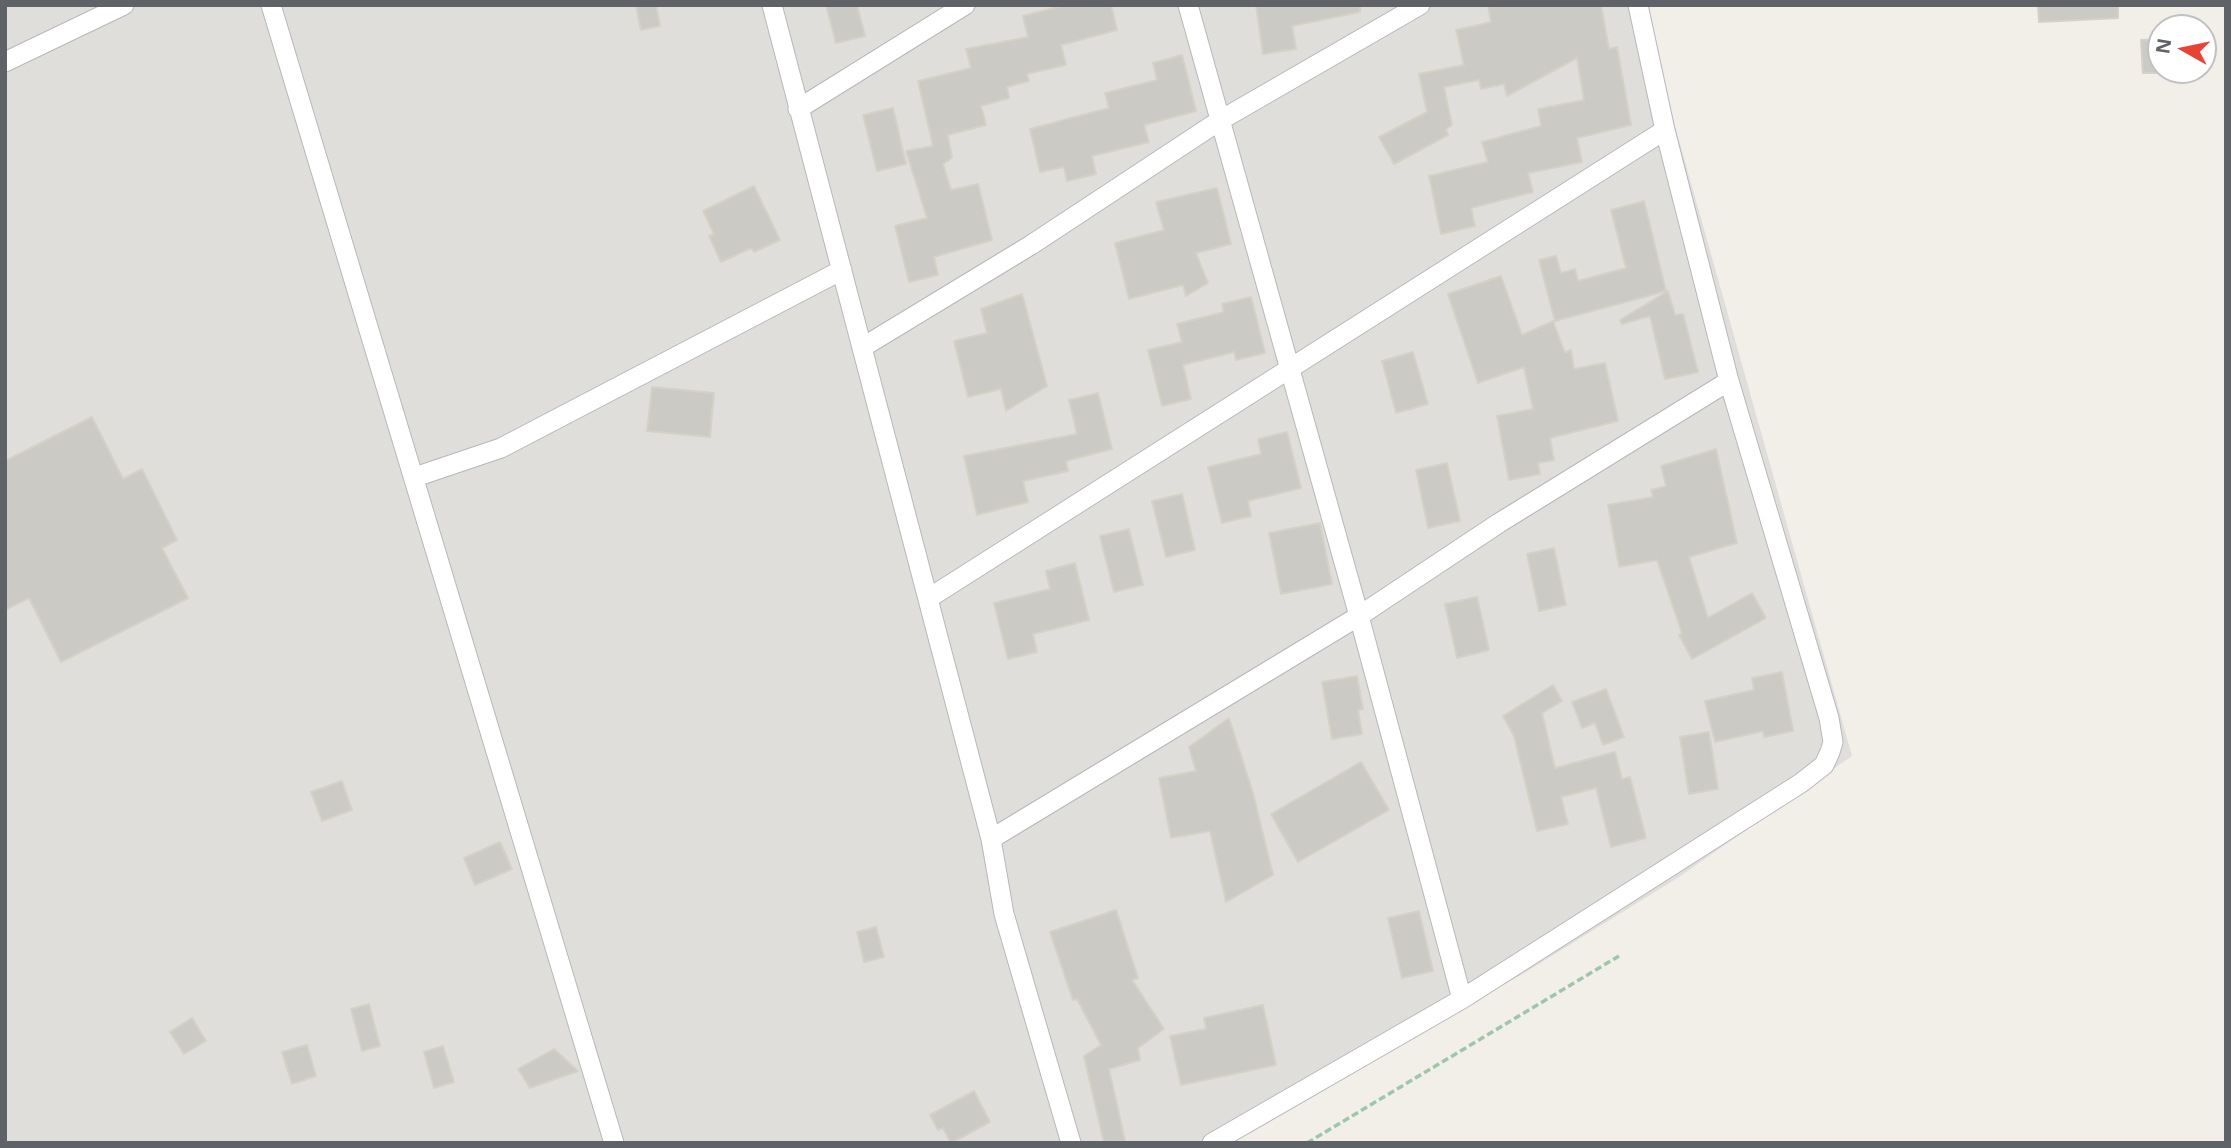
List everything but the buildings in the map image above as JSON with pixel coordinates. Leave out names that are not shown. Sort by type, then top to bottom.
[{"type":"street","points":[[5,62],[124,5]]},
{"type":"street","points":[[271,5],[614,1143]]},
{"type":"street","points":[[772,5],[991,839],[1004,914],[1072,1143]]},
{"type":"street","points":[[798,109],[965,5]]},
{"type":"street","points":[[1188,5],[1359,616],[1462,999]]},
{"type":"street","points":[[863,347],[1031,245],[1219,121],[1420,5]]},
{"type":"street","points":[[1212,1143],[1462,999],[1801,783],[1824,765],[1830,752],[1833,742],[1829,718],[1729,381],[1665,130],[1638,5]]},
{"type":"street","points":[[929,598],[1665,130]]},
{"type":"street","points":[[415,477],[501,448],[842,270]]},
{"type":"street","points":[[991,839],[1359,616],[1499,523],[1729,381]]},
{"type":"path","points":[[1307,1143],[1619,956]]},
{"type":"shaded area","points":[[5,5],[1641,5],[1852,756],[1679,877],[1521,975],[1219,1143],[5,1143]]}]
